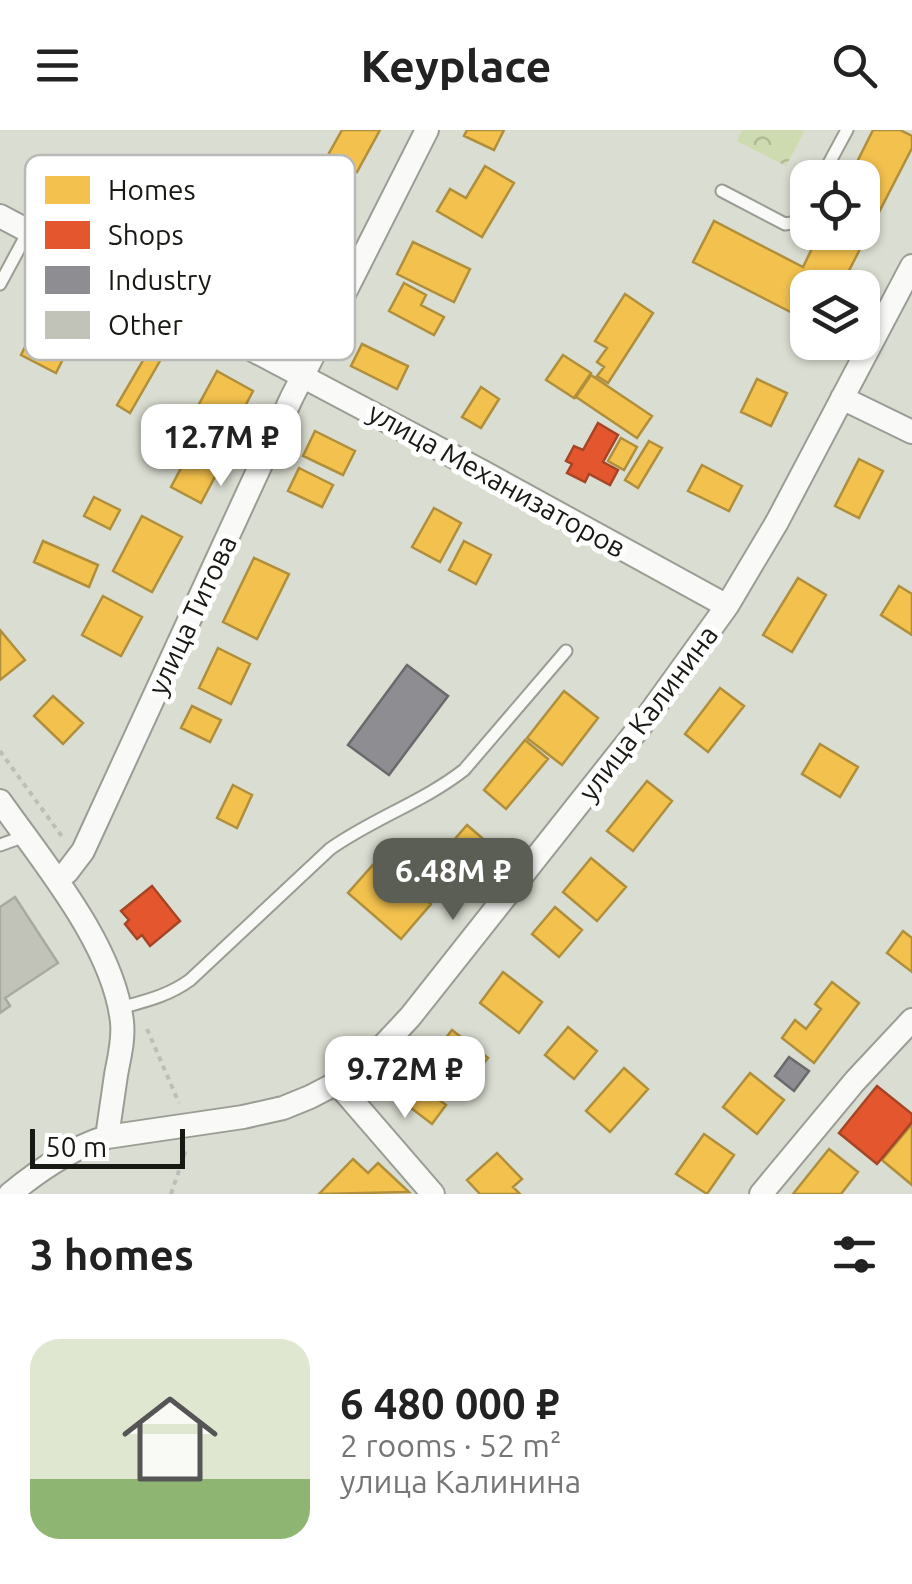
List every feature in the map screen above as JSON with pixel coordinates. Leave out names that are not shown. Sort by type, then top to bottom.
[{"type":"street","name":"улица Титова","points":[[355,272],[427,130]]},
{"type":"street","name":"улица Механизаторов","points":[[0,216],[25,228]]},
{"type":"street","name":"улица Калинина","points":[[21,1190],[61,1157],[86,1143],[256,1114],[310,1098],[337,1083],[382,1048],[642,724],[727,606],[912,266]]},
{"type":"street","name":"улица Механизаторов","points":[[275,360],[727,606]]},
{"type":"street","name":"улица Титова","points":[[56,880],[83,850],[311,360]]},
{"type":"street","points":[[842,398],[912,432]]},
{"type":"street","points":[[0,801],[56,880],[108,970],[123,1025],[107,1137]]},
{"type":"street","points":[[761,1194],[912,1020]]},
{"type":"street","points":[[337,1083],[433,1194]]},
{"type":"lane","points":[[831,160],[846,130]]},
{"type":"lane","points":[[722,191],[784,224],[790,223]]},
{"type":"lane","points":[[0,284],[25,237]]},
{"type":"lane","points":[[120,1008],[177,990],[330,849],[464,770],[566,651]]},
{"type":"lane","points":[[0,845],[25,836]]},
{"type":"path","points":[[0,750],[62,838]]},
{"type":"green space","points":[[742,130],[805,130],[786,166],[737,141]]},
{"type":"building: Homes","points":[[342,130],[380,130],[357,172],[355,155],[328,155]]},
{"type":"building: Homes","points":[[467,130],[504,130],[494,150],[464,136]]},
{"type":"building: Homes","points":[[873,130],[900,130],[912,136],[912,148],[880,210],[880,160],[858,160]]},
{"type":"building: Homes","points":[[485,166],[514,183],[482,237],[437,211],[450,189],[466,198]]},
{"type":"building: Homes","points":[[714,221],[803,267],[811,250],[860,250],[849,270],[790,270],[790,312],[693,262]]},
{"type":"building: Homes","points":[[413,242],[470,269],[454,302],[397,274]]},
{"type":"building: Homes","points":[[404,283],[426,295],[421,305],[444,317],[434,335],[389,311]]},
{"type":"building: Homes","points":[[625,294],[653,313],[608,383],[597,376],[604,367],[597,362],[607,348],[595,341]]},
{"type":"building: Homes","points":[[362,344],[408,366],[397,389],[351,366]]},
{"type":"building: Homes","points":[[563,355],[591,373],[574,398],[546,380]]},
{"type":"building: Homes","points":[[31,360],[62,360],[56,373]]},
{"type":"building: Homes","points":[[143,360],[160,360],[130,413],[117,405]]},
{"type":"building: Homes","points":[[217,371],[253,391],[229,437],[192,417]]},
{"type":"building: Homes","points":[[591,375],[652,416],[637,438],[576,397]]},
{"type":"building: Homes","points":[[757,379],[787,393],[771,426],[741,412]]},
{"type":"building: Homes","points":[[481,387],[499,399],[481,428],[462,417]]},
{"type":"building: Homes","points":[[315,431],[355,451],[343,475],[303,456]]},
{"type":"building: Homes","points":[[621,438],[637,447],[624,470],[608,461]]},
{"type":"building: Homes","points":[[649,441],[662,448],[638,488],[625,480]]},
{"type":"building: Homes","points":[[188,455],[218,471],[201,503],[171,487]]},
{"type":"building: Homes","points":[[859,459],[883,471],[859,518],[835,506]]},
{"type":"building: Homes","points":[[702,465],[742,486],[729,511],[688,491]]},
{"type":"building: Homes","points":[[299,468],[333,485],[322,507],[288,491]]},
{"type":"building: Homes","points":[[94,497],[120,510],[110,529],[84,516]]},
{"type":"building: Homes","points":[[434,508],[461,523],[440,562],[412,547]]},
{"type":"building: Homes","points":[[142,516],[182,537],[152,592],[113,571]]},
{"type":"building: Homes","points":[[43,541],[98,565],[89,587],[34,562]]},
{"type":"building: Homes","points":[[464,541],[491,555],[476,584],[449,570]]},
{"type":"building: Homes","points":[[254,558],[289,574],[257,639],[223,622]]},
{"type":"building: Homes","points":[[798,578],[826,595],[792,652],[763,635]]},
{"type":"building: Homes","points":[[899,586],[912,594],[912,635],[881,615]]},
{"type":"building: Homes","points":[[103,596],[142,617],[121,656],[82,635]]},
{"type":"building: Homes","points":[[0,630],[25,660],[0,680]]},
{"type":"building: Homes","points":[[218,648],[250,664],[231,704],[199,688]]},
{"type":"building: Homes","points":[[720,688],[744,706],[708,752],[685,734]]},
{"type":"building: Homes","points":[[564,691],[598,718],[562,765],[527,738]]},
{"type":"building: Homes","points":[[53,696],[83,723],[63,744],[34,716]]},
{"type":"building: Homes","points":[[192,706],[221,720],[210,742],[181,728]]},
{"type":"building: Homes","points":[[525,740],[548,759],[506,809],[484,790]]},
{"type":"building: Homes","points":[[820,744],[858,767],[840,797],[802,774]]},
{"type":"building: Homes","points":[[647,781],[672,801],[633,851],[607,831]]},
{"type":"building: Homes","points":[[233,785],[252,795],[237,828],[217,818]]},
{"type":"building: Homes","points":[[467,825],[489,844],[455,883],[433,864]]},
{"type":"building: Homes","points":[[379,858],[431,904],[401,939],[348,893]]},
{"type":"building: Homes","points":[[591,858],[626,887],[597,921],[563,892]]},
{"type":"building: Homes","points":[[555,907],[582,930],[559,957],[532,934]]},
{"type":"building: Homes","points":[[903,931],[912,938],[912,972],[887,953]]},
{"type":"building: Homes","points":[[503,972],[542,1002],[519,1033],[480,1003]]},
{"type":"building: Homes","points":[[832,982],[859,1003],[814,1063],[782,1038],[795,1020],[806,1029],[821,1009],[815,1004]]},
{"type":"building: Homes","points":[[568,1027],[597,1051],[574,1079],[545,1055]]},
{"type":"building: Homes","points":[[452,1030],[488,1058],[470,1080],[460,1072],[438,1099],[446,1105],[432,1124],[398,1098]]},
{"type":"building: Homes","points":[[624,1068],[648,1089],[610,1132],[586,1111]]},
{"type":"building: Homes","points":[[750,1073],[784,1100],[757,1134],[723,1107]]},
{"type":"building: Homes","points":[[912,1124],[912,1185],[882,1160]]},
{"type":"building: Homes","points":[[704,1134],[734,1155],[707,1194],[676,1174]]},
{"type":"building: Homes","points":[[829,1149],[858,1172],[841,1194],[793,1194]]},
{"type":"building: Homes","points":[[497,1153],[522,1179],[513,1187],[520,1194],[480,1194],[467,1180]]},
{"type":"building: Homes","points":[[353,1159],[368,1173],[378,1163],[409,1192],[319,1194]]},
{"type":"building: Shops","points":[[598,423],[618,435],[603,462],[618,470],[610,485],[589,474],[585,482],[567,473],[572,464],[566,461],[574,446],[583,450]]},
{"type":"building: Shops","points":[[152,886],[180,921],[150,946],[142,935],[137,939],[121,911]]},
{"type":"building: Shops","points":[[877,1086],[912,1114],[912,1122],[877,1164],[839,1133]]},
{"type":"building: Industry","points":[[407,665],[448,696],[389,775],[348,745]]},
{"type":"building: Industry","points":[[789,1057],[809,1071],[794,1091],[775,1076]]},
{"type":"building: Other","points":[[15,897],[58,963],[5,998],[10,1006],[0,1013],[0,907]]}]
